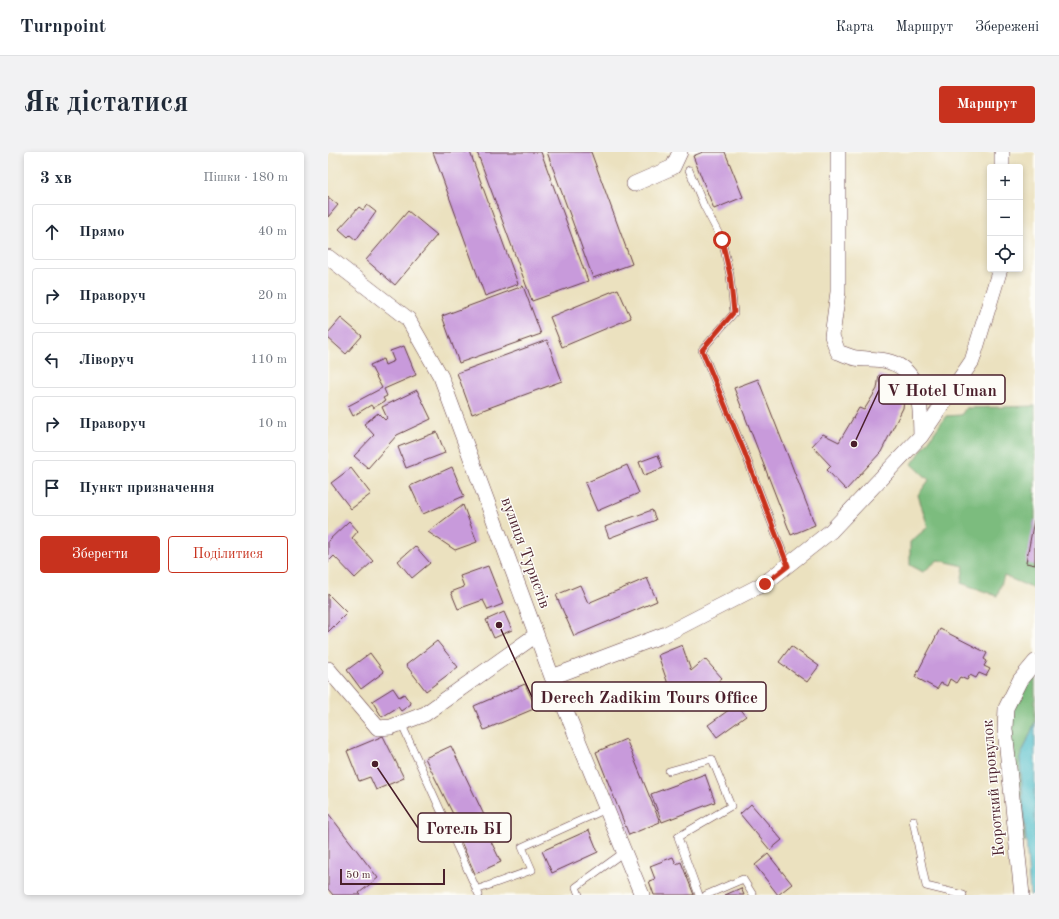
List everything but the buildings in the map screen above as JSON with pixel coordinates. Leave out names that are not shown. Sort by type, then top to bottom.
[{"type":"street","points":[[634,184],[673,167],[680,152]]},
{"type":"street","points":[[838,152],[838,292],[832,336],[834,344],[838,352],[855,358],[890,362],[904,371],[916,385],[920,402],[921,436]]},
{"type":"street","points":[[1002,152],[1002,164]]},
{"type":"street","name":"вулиця Туристів","points":[[328,257],[352,274],[408,319],[424,344],[441,377],[552,677],[642,895]]},
{"type":"street","points":[[552,677],[666,634],[765,584],[831,531],[921,436],[972,361],[999,272]]},
{"type":"street","points":[[328,669],[378,728],[396,725],[425,714],[536,635]]},
{"type":"street","name":"Короткий провулок","points":[[1022,895],[1005,729],[1006,708],[1020,680],[1035,662]]},
{"type":"lane","points":[[689,170],[704,206],[722,240],[730,275],[734,312],[702,350],[744,451],[788,566]]},
{"type":"lane","points":[[396,725],[478,893],[532,870],[522,847],[606,809]]},
{"type":"lane","points":[[669,771],[712,759],[731,806],[678,837],[699,895]]},
{"type":"lane","points":[[913,820],[926,886],[963,895]]},
{"type":"lane","points":[[579,895],[576,887],[624,852]]},
{"type":"lane","points":[[706,895],[743,879],[753,895]]},
{"type":"green space","points":[[1035,406],[1035,589],[1004,576],[997,596],[961,583],[964,566],[938,560],[923,572],[910,565],[910,542],[928,527],[918,495],[929,480],[912,464],[946,416],[961,415],[966,408]]},
{"type":"green space","points":[[1035,662],[1035,722],[1020,758],[1025,842],[1015,842],[1005,729],[1020,680]]},
{"type":"water","points":[[1035,722],[1035,895],[1030,895],[1020,758]]},
{"type":"place","name":"V Hotel Uman","points":[[854,444]]},
{"type":"place","name":"Derech Zadikim Tours Office","points":[[499,625]]},
{"type":"place","name":"Готель БІ","points":[[375,764]]},
{"type":"route","points":[[722,240],[730,275],[734,312],[702,350],[744,451],[788,566],[765,584]]}]
